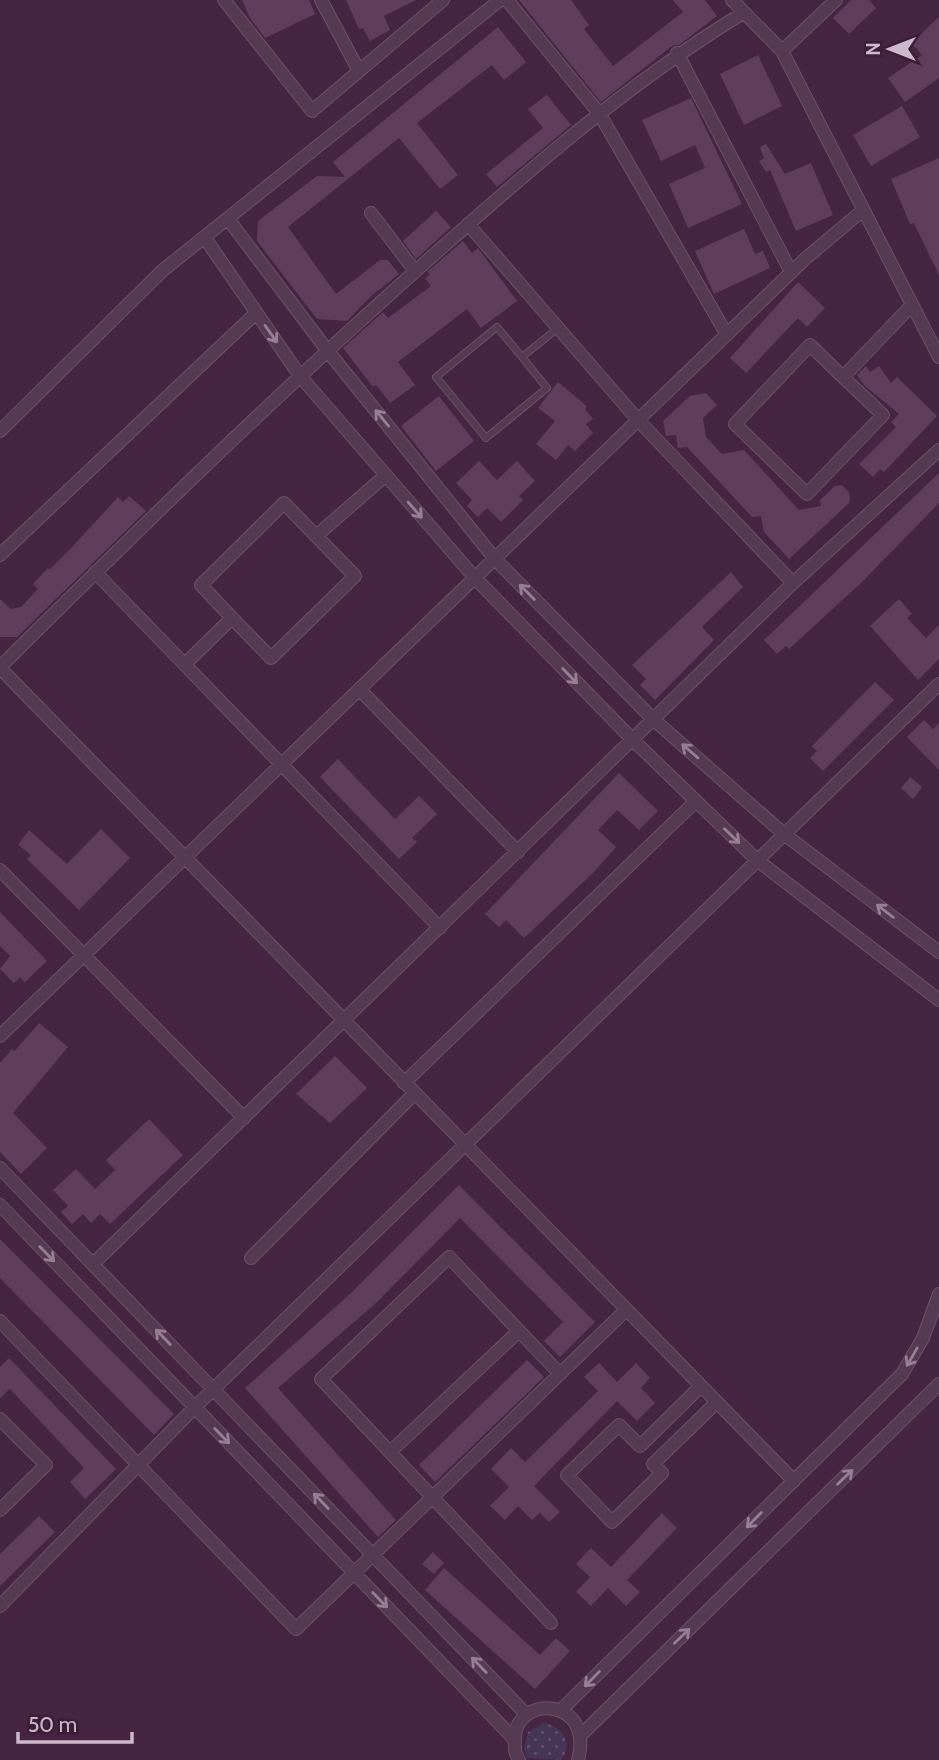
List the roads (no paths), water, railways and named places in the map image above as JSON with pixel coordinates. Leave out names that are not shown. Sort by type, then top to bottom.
[{"type":"street","points":[[321,0],[359,71]]},
{"type":"street","points":[[226,1],[312,111],[430,5],[443,0]]},
{"type":"street","points":[[0,430],[162,271],[500,0]]},
{"type":"street","points":[[506,0],[599,113],[727,335]]},
{"type":"street","points":[[732,0],[782,51],[939,357]]},
{"type":"street","points":[[782,51],[836,0]]},
{"type":"street","points":[[743,13],[677,53],[599,113],[468,224],[327,350],[0,667],[184,859],[794,1481]]},
{"type":"street","points":[[677,53],[791,272]]},
{"type":"street","points":[[0,1036],[791,272],[862,211]]},
{"type":"street","points":[[371,213],[415,271]]},
{"type":"street","points":[[228,219],[327,350],[495,559],[653,719],[785,834],[939,952]]},
{"type":"street","points":[[468,224],[638,420],[793,583]]},
{"type":"street","points":[[205,238],[300,376],[475,578],[632,740],[757,860],[939,1000]]},
{"type":"street","points":[[843,377],[912,304]]},
{"type":"street","points":[[0,555],[256,313]]},
{"type":"street","points":[[810,345],[843,377],[883,415],[807,494],[735,424],[810,345]]},
{"type":"street","points":[[93,1265],[793,583],[939,450]]},
{"type":"street","points":[[316,536],[386,475]]},
{"type":"street","points":[[284,503],[355,576],[271,658],[232,618],[201,585],[284,503]]},
{"type":"street","points":[[95,572],[284,764],[440,928]]},
{"type":"street","points":[[185,664],[232,618]]},
{"type":"street","points":[[0,1606],[213,1389],[939,684]]},
{"type":"street","points":[[360,690],[518,852]]},
{"type":"street","points":[[404,1083],[696,801]]},
{"type":"street","points":[[0,870],[244,1118]]},
{"type":"street","points":[[251,1258],[414,1094]]},
{"type":"street","points":[[0,1168],[526,1714]]},
{"type":"street","points":[[0,1205],[515,1740]]},
{"type":"street","points":[[551,1623],[321,1379],[449,1257],[560,1374]]},
{"type":"street","points":[[561,1710],[902,1374],[923,1338],[939,1294]]},
{"type":"street","points":[[0,1321],[296,1629],[626,1310]]},
{"type":"street","points":[[390,1452],[519,1331]]},
{"type":"street","points":[[0,1343],[11,1333]]},
{"type":"street","points":[[581,1735],[939,1384]]},
{"type":"street","points":[[701,1386],[640,1446],[619,1425],[567,1475],[612,1522],[662,1473],[653,1464],[717,1402]]},
{"type":"street","points":[[0,1419],[46,1465],[0,1510]]},
{"type":"street","points":[[519,1760],[514,1753],[514,1733],[526,1714],[542,1707],[561,1710],[577,1722],[583,1741],[578,1760]]},
{"type":"lane","points":[[497,327],[522,357],[547,388],[486,438],[436,377],[497,327]]},
{"type":"lane","points":[[522,357],[558,328]]}]
